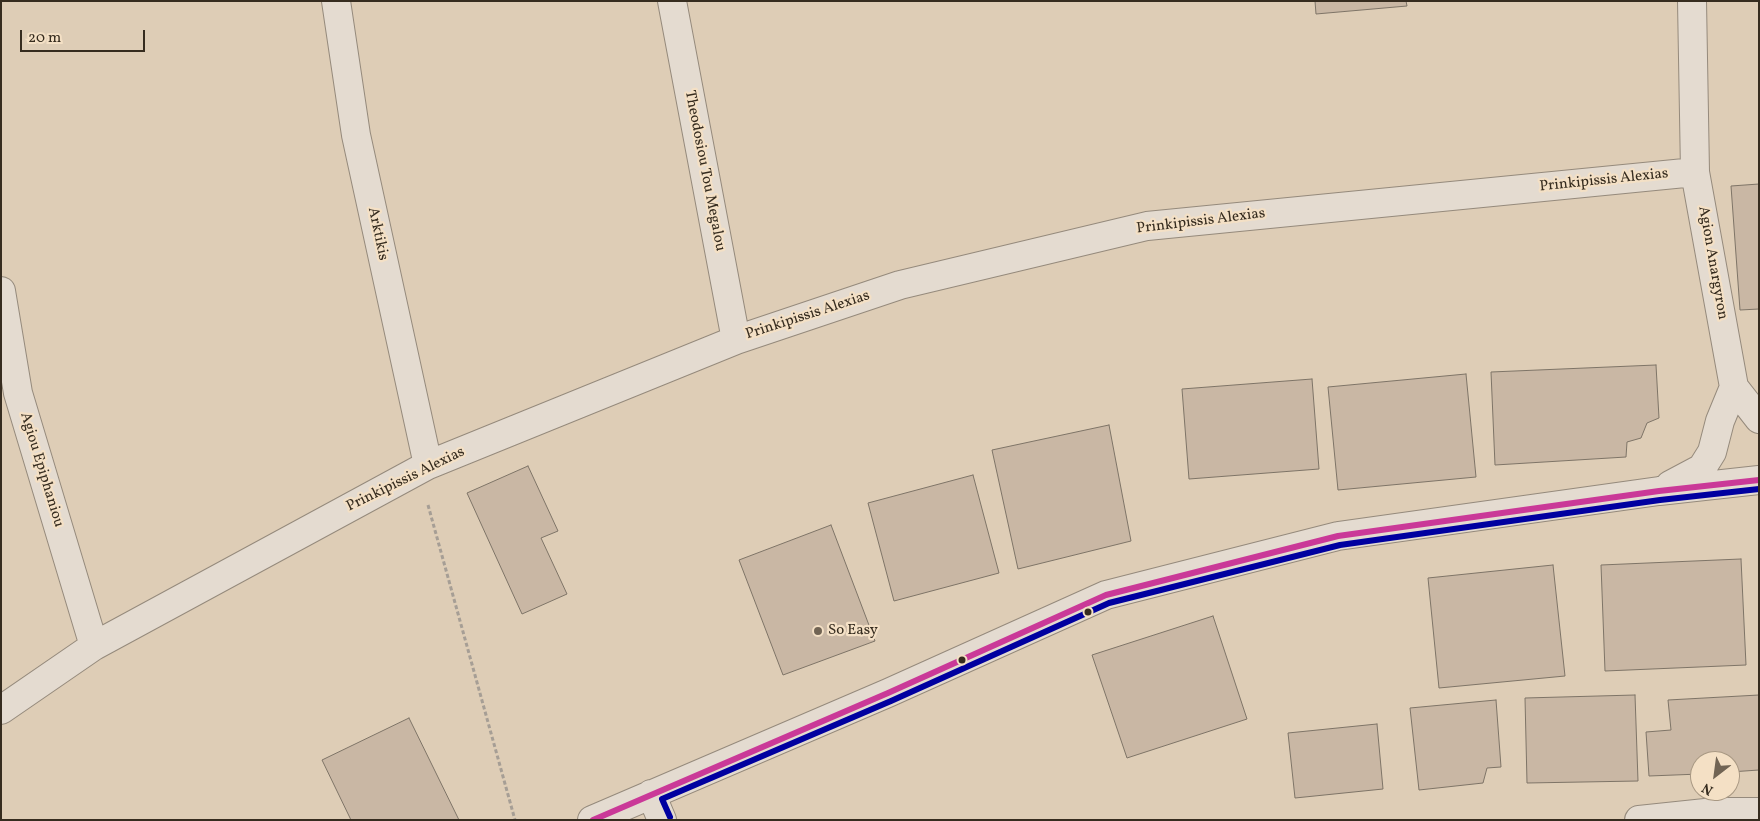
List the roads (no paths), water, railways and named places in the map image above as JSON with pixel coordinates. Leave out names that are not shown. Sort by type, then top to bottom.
[{"type":"street","name":"Arktikis","points":[[336,1],[356,135],[423,468]]},
{"type":"street","name":"Theodosiou Tou Megalou","points":[[672,1],[736,340]]},
{"type":"street","name":"Agion Anargyron","points":[[1692,1],[1695,172],[1734,387]]},
{"type":"street","name":"Prinkipissis Alexias","points":[[1,710],[94,646],[423,468],[736,340],[900,285],[1147,226],[1695,172]]},
{"type":"street","name":"Agiou Epiphaniou","points":[[1,291],[18,393],[94,646]]},
{"type":"street","points":[[1659,491],[1702,468],[1712,452],[1720,421],[1734,387],[1759,419]]},
{"type":"street","points":[[592,820],[888,693],[1106,596],[1338,536],[1659,491],[1759,480]]},
{"type":"street","points":[[651,794],[662,820]]},
{"type":"street","points":[[1639,820],[1715,812],[1759,812]]},
{"type":"place","name":"So Easy","points":[[818,631]]}]
